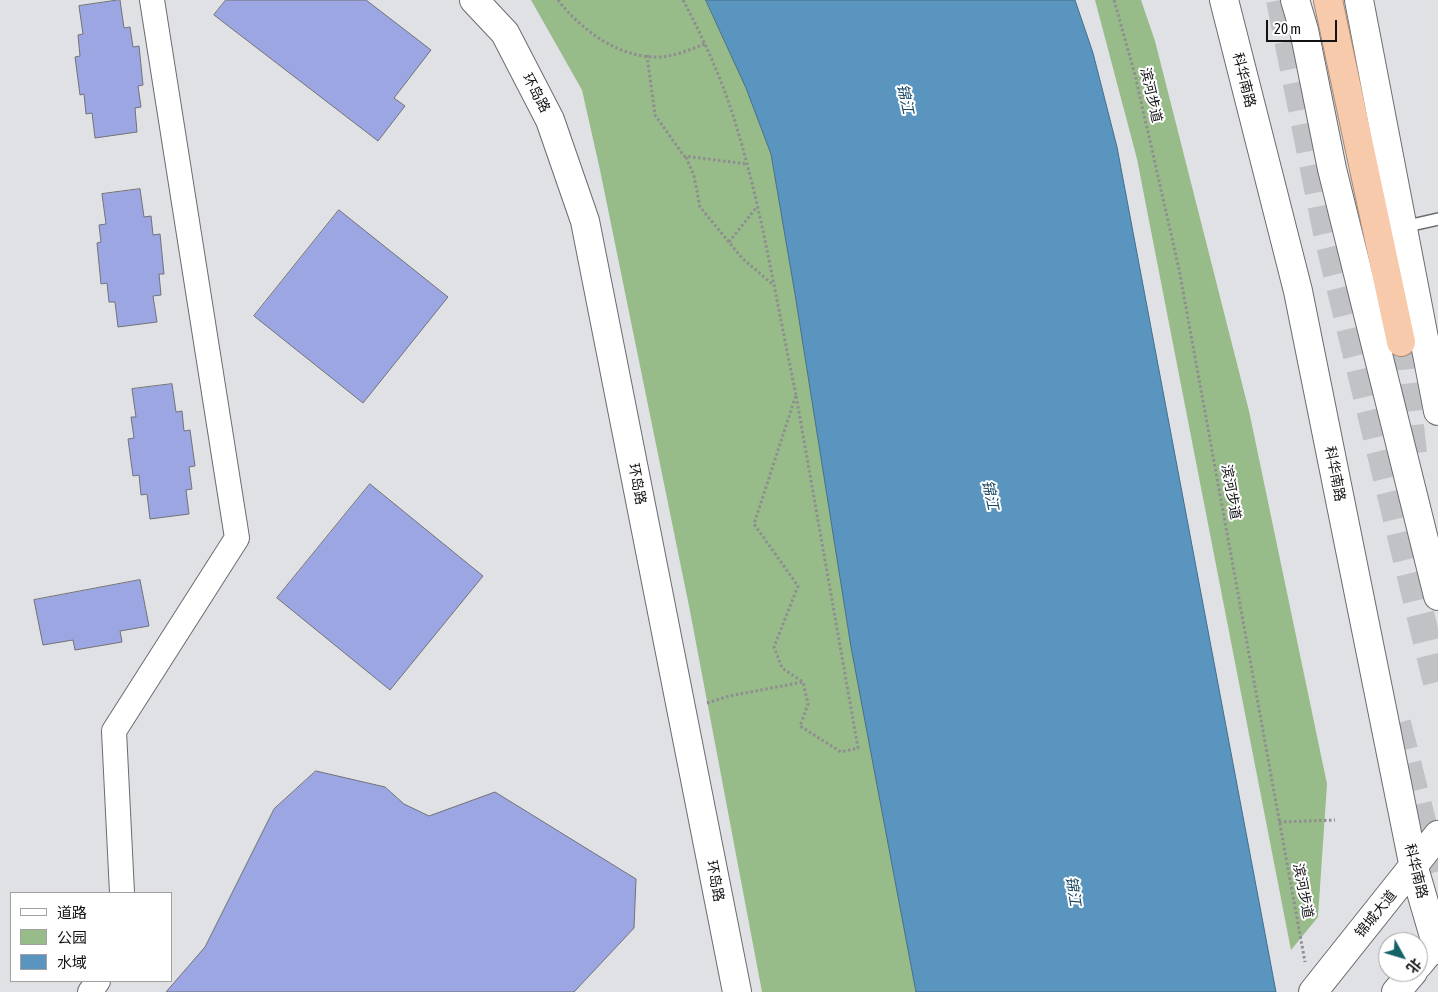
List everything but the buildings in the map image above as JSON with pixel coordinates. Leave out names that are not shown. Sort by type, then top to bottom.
[{"type":"highway","points":[[1328,0],[1401,342]]},
{"type":"main road","name":"环岛路","points":[[474,0],[504,33],[550,120],[585,222],[736,992]]},
{"type":"main road","name":"科华南路","points":[[1224,0],[1298,291],[1414,868],[1437,945]]},
{"type":"main road","points":[[1295,0],[1304,30],[1332,169],[1438,596]]},
{"type":"main road","points":[[1359,0],[1438,411]]},
{"type":"main road","name":"锦城大道","points":[[1313,979],[1414,868],[1438,835]]},
{"type":"main road","points":[[1428,954],[1437,945]]},
{"type":"main road","points":[[1396,992],[1404,982]]},
{"type":"street","points":[[122,892],[114,730],[237,538],[152,0]]},
{"type":"lane","points":[[1402,227],[1438,219]]},
{"type":"path","points":[[558,0],[581,26],[600,39],[622,49],[659,57],[677,54],[705,44]]},
{"type":"path","points":[[683,0],[705,44],[723,87],[747,164],[757,208],[796,396],[858,748],[841,752],[800,726],[808,704],[803,682],[782,668],[774,648],[798,586],[754,524],[796,396]]},
{"type":"path","name":"滨河步道","points":[[1114,0],[1135,75],[1179,269],[1279,822],[1313,979]]},
{"type":"path","points":[[648,55],[655,115],[685,157],[694,176],[700,207],[742,258],[772,284]]},
{"type":"path","points":[[685,157],[747,164]]},
{"type":"path","points":[[729,242],[757,208]]},
{"type":"path","points":[[682,711],[730,696],[803,682]]},
{"type":"path","points":[[1279,822],[1335,820]]},
{"type":"green space","points":[[531,0],[706,0],[746,88],[771,154],[851,647],[916,992],[762,992],[690,611],[582,90]]},
{"type":"green space","points":[[1095,0],[1141,0],[1155,41],[1249,411],[1327,784],[1318,917],[1291,950],[1137,159]]},
{"type":"water","name":"锦江","points":[[706,0],[1075,0],[1093,53],[1117,147],[1276,992],[916,992],[851,647],[771,154],[746,88]]},
{"type":"tunnel","points":[[1280,0],[1327,233],[1438,687]]},
{"type":"tunnel","points":[[1401,342],[1414,463]]},
{"type":"tunnel","points":[[1397,723],[1438,884]]}]
